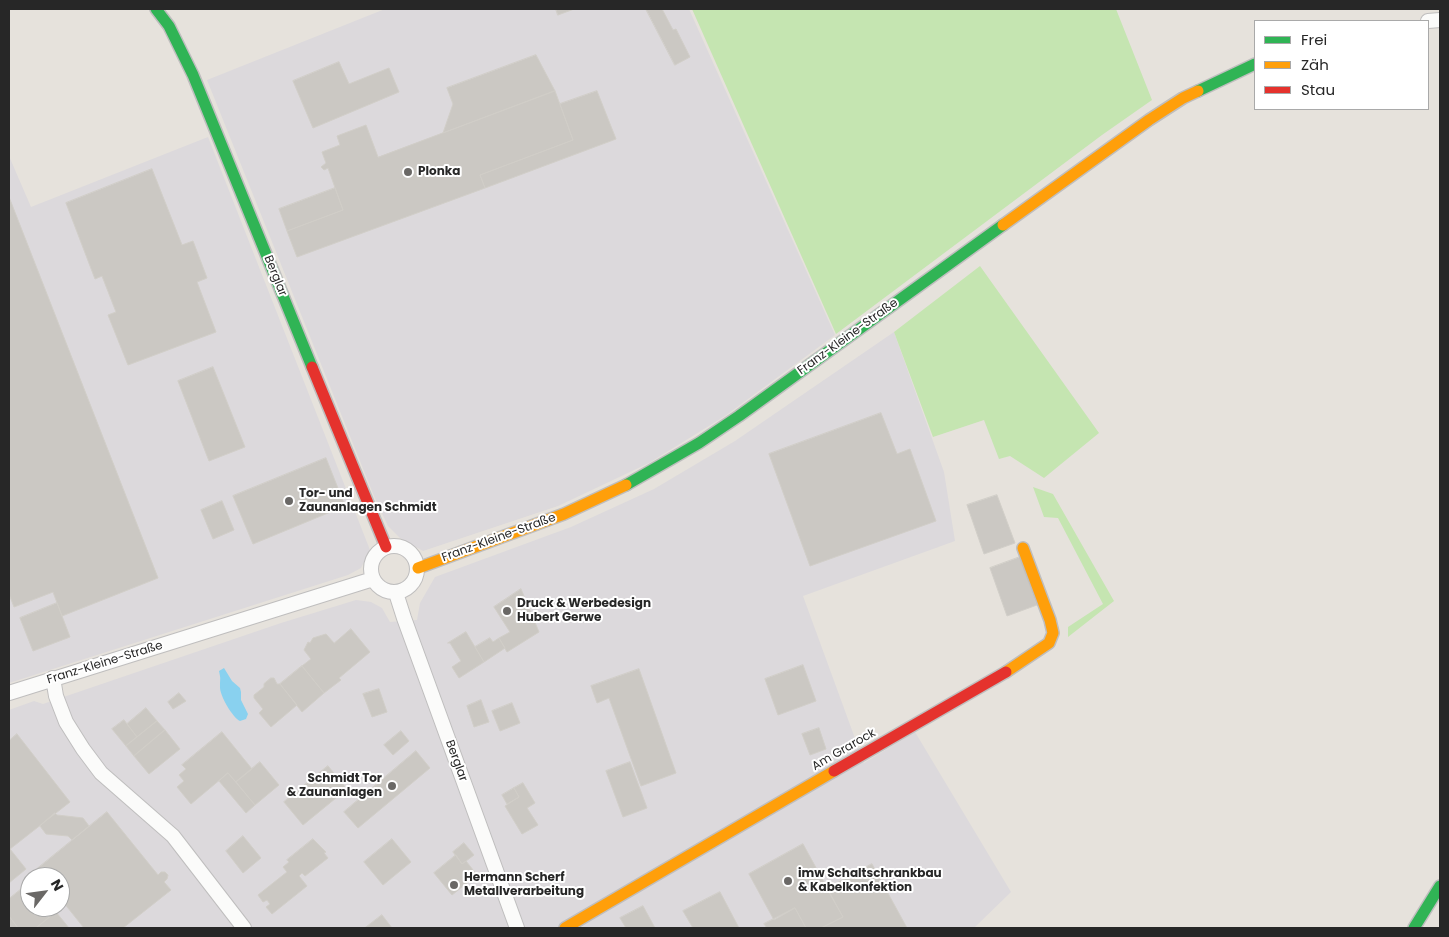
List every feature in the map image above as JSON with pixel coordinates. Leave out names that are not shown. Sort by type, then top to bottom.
[{"type":"street","name":"Berglar","points":[[156,9],[169,26],[193,75],[386,547]]},
{"type":"street","name":"Franz-Kleine-Straße","points":[[418,568],[564,514],[620,488],[676,458],[740,416],[1149,120],[1184,98],[1254,64]]},
{"type":"street","points":[[393,546],[407,549],[412,554],[418,568],[410,587],[396,593],[383,590],[373,579],[371,564],[379,551],[393,546]]},
{"type":"street","name":"Am Grarock","points":[[565,928],[1009,670],[1049,643],[1053,634],[1050,620],[1023,548]]},
{"type":"street","name":"Franz-Kleine-Straße","points":[[9,692],[373,579]]},
{"type":"street","name":"Berglar","points":[[396,593],[517,928]]},
{"type":"street","points":[[53,678],[56,696],[66,722],[83,749],[102,773],[173,836],[244,928]]},
{"type":"street","points":[[1414,928],[1440,886]]},
{"type":"shaded area","points":[[385,9],[689,9],[835,335],[725,416],[649,463],[558,506],[423,551],[400,538],[388,526],[374,496],[207,80]]},
{"type":"shaded area","points":[[208,137],[370,550],[361,568],[348,575],[9,683],[9,156],[31,207]]},
{"type":"shaded area","points":[[894,332],[944,472],[955,541],[803,596],[864,763],[915,732],[1011,892],[974,928],[9,928],[9,710],[34,701],[43,704],[281,623],[356,600],[371,602],[382,608],[390,622],[417,620],[420,603],[435,577],[571,527],[654,489],[735,441]]},
{"type":"green space","points":[[692,9],[1116,9],[1152,100],[1102,135],[836,334]]},
{"type":"green space","points":[[980,266],[1099,433],[1044,478],[1010,456],[999,459],[984,420],[933,437],[894,332]]},
{"type":"green space","points":[[1033,487],[1053,494],[1114,601],[1068,637],[1068,627],[1103,604],[1058,518],[1044,517]]},
{"type":"water","points":[[224,668],[232,681],[240,688],[241,700],[248,714],[246,719],[240,721],[237,719],[224,700],[220,690],[219,671]]},
{"type":"building","points":[[556,9],[574,9],[558,15]]},
{"type":"building","points":[[646,9],[662,9],[673,30],[676,29],[690,57],[675,65]]},
{"type":"building","points":[[536,55],[555,91],[443,133],[453,104],[447,88]]},
{"type":"building","points":[[339,62],[349,84],[389,68],[399,92],[313,128],[293,81]]},
{"type":"building","name":"Plonka","points":[[555,91],[573,140],[480,175],[485,188],[297,257],[287,231],[343,210],[328,168],[324,170],[321,167],[326,163],[322,152],[340,145],[337,136],[366,125],[378,157]]},
{"type":"building","points":[[597,91],[616,139],[485,188],[480,175],[573,140],[560,104]]},
{"type":"building","points":[[152,169],[182,245],[193,241],[207,278],[197,282],[216,332],[128,365],[108,315],[116,312],[102,276],[95,279],[66,203]]},
{"type":"building","points":[[335,188],[343,210],[287,231],[279,209]]},
{"type":"building","points":[[9,197],[158,578],[62,616],[53,592],[14,607],[9,594]]},
{"type":"building","points":[[213,367],[245,447],[209,461],[178,381]]},
{"type":"building","points":[[881,413],[897,454],[910,449],[936,521],[810,566],[769,454]]},
{"type":"building","name":"Tor- und Zaunanlagen Schmidt","points":[[326,458],[345,506],[253,544],[233,496]]},
{"type":"building","points":[[997,495],[1015,543],[984,554],[967,505]]},
{"type":"building","points":[[222,501],[234,530],[213,539],[201,510]]},
{"type":"building","points":[[1020,557],[1037,605],[1007,616],[990,568]]},
{"type":"building","points":[[521,589],[539,632],[507,652],[499,638],[510,632],[494,607]]},
{"type":"building","points":[[57,603],[70,637],[33,651],[20,618]]},
{"type":"building","points":[[351,629],[370,652],[339,678],[341,680],[324,693],[302,666],[311,659],[304,650],[308,642],[310,643],[313,638],[326,634],[334,643]]},
{"type":"building","points":[[466,632],[484,662],[459,678],[452,667],[461,661],[450,643],[448,643]]},
{"type":"building","points":[[490,638],[493,642],[499,638],[505,648],[484,662],[475,647]]},
{"type":"building","points":[[803,665],[816,701],[778,715],[765,679]]},
{"type":"building","points":[[302,666],[324,693],[302,712],[280,684]]},
{"type":"building","points":[[639,669],[676,773],[641,786],[609,698],[597,703],[591,686]]},
{"type":"building","points":[[271,678],[274,678],[277,684],[280,684],[297,705],[271,727],[259,713],[263,709],[254,698],[254,695]]},
{"type":"building","points":[[379,689],[387,712],[372,717],[363,694]]},
{"type":"building","points":[[179,693],[186,701],[173,709],[168,702]]},
{"type":"building","points":[[481,700],[489,722],[474,727],[467,706]]},
{"type":"building","points":[[512,703],[520,723],[500,731],[492,711]]},
{"type":"building","points":[[146,708],[157,721],[137,737],[127,724]]},
{"type":"building","points":[[124,720],[137,737],[126,746],[112,729]]},
{"type":"building","points":[[157,721],[165,730],[134,756],[126,746]]},
{"type":"building","points":[[819,728],[826,749],[810,755],[802,734]]},
{"type":"building","points":[[165,730],[180,749],[149,774],[134,756]]},
{"type":"building","points":[[401,731],[409,741],[393,755],[384,745]]},
{"type":"building","points":[[222,732],[252,769],[236,782],[228,773],[191,804],[177,787],[184,781],[179,775],[186,769],[182,765]]},
{"type":"building","points":[[17,734],[70,802],[10,849],[24,867],[20,867],[20,874],[9,883],[9,741]]},
{"type":"building","name":"Schmidt Tor & Zaunanlagen","points":[[416,751],[430,768],[358,828],[344,812]]},
{"type":"building","points":[[260,762],[279,785],[255,805],[236,782]]},
{"type":"building","points":[[630,762],[647,808],[623,817],[606,771]]},
{"type":"building","points":[[328,766],[347,789],[303,825],[284,802]]},
{"type":"building","points":[[228,773],[255,805],[246,813],[219,781]]},
{"type":"building","points":[[523,783],[535,803],[527,808],[538,825],[522,834],[505,806],[519,797],[514,788]]},
{"type":"building","points":[[514,788],[519,797],[507,804],[502,795]]},
{"type":"building","points":[[107,812],[158,875],[161,872],[165,872],[168,875],[164,882],[171,890],[123,928],[84,928],[70,910],[70,867],[39,867]]},
{"type":"building","points":[[55,813],[57,815],[83,818],[89,826],[72,840],[68,836],[46,834],[40,826]]},
{"type":"building","points":[[243,836],[261,858],[243,873],[226,851]]},
{"type":"building","points":[[313,839],[326,852],[324,853],[328,858],[305,876],[302,873],[299,876],[307,886],[272,914],[266,907],[270,904],[267,900],[263,902],[258,895],[287,872],[283,867],[289,862],[287,860]]},
{"type":"building","points":[[392,839],[411,862],[383,885],[364,862]]},
{"type":"building","points":[[464,843],[474,855],[462,864],[453,852]]},
{"type":"building","name":"imw Schaltschrankbau & Kabelkonfektion","points":[[803,844],[843,917],[821,928],[806,928],[795,908],[774,920],[749,874]]},
{"type":"building","name":"Hermann Scherf Metallverarbeitung","points":[[456,855],[462,864],[466,861],[477,875],[452,895],[434,873]]},
{"type":"building","points":[[872,864],[907,928],[821,928],[843,917],[827,889]]},
{"type":"building","points":[[20,890],[20,917],[50,917],[36,928],[18,928],[9,916],[9,899]]},
{"type":"building","points":[[720,892],[739,928],[693,928],[683,911]]},
{"type":"building","points":[[643,906],[655,928],[626,928],[620,918]]},
{"type":"building","points":[[795,908],[806,928],[767,928],[764,924]]},
{"type":"building","points":[[382,915],[392,928],[365,928]]},
{"type":"building","points":[[9,916],[18,928],[9,928]]},
{"type":"building","points":[[50,917],[60,917],[69,928],[36,928]]},
{"type":"traffic: fast","points":[[156,9],[169,26],[193,75],[312,367]]},
{"type":"traffic: fast","points":[[1198,91],[1254,64]]},
{"type":"traffic: fast","points":[[626,485],[699,443],[739,416],[1003,225]]},
{"type":"traffic: fast","points":[[1414,928],[1440,886]]},
{"type":"traffic: slow","points":[[1003,225],[1149,120],[1183,98],[1198,91]]},
{"type":"traffic: slow","points":[[418,568],[564,514],[626,485]]},
{"type":"traffic: slow","points":[[1006,672],[1049,643],[1053,633],[1023,548]]},
{"type":"traffic: slow","points":[[565,928],[834,771]]},
{"type":"traffic: jam","points":[[312,367],[386,547]]},
{"type":"traffic: jam","points":[[834,771],[1006,672]]},
{"type":"place","name":"Plonka","points":[[408,172]]},
{"type":"place","name":"Tor- und Zaunanlagen Schmidt","points":[[289,501]]},
{"type":"place","name":"Druck & Werbedesign Hubert Gerwe","points":[[507,611]]},
{"type":"place","name":"Schmidt Tor & Zaunanlagen","points":[[392,786]]},
{"type":"place","name":"imw Schaltschrankbau & Kabelkonfektion","points":[[788,881]]},
{"type":"place","name":"Hermann Scherf Metallverarbeitung","points":[[454,885]]}]
